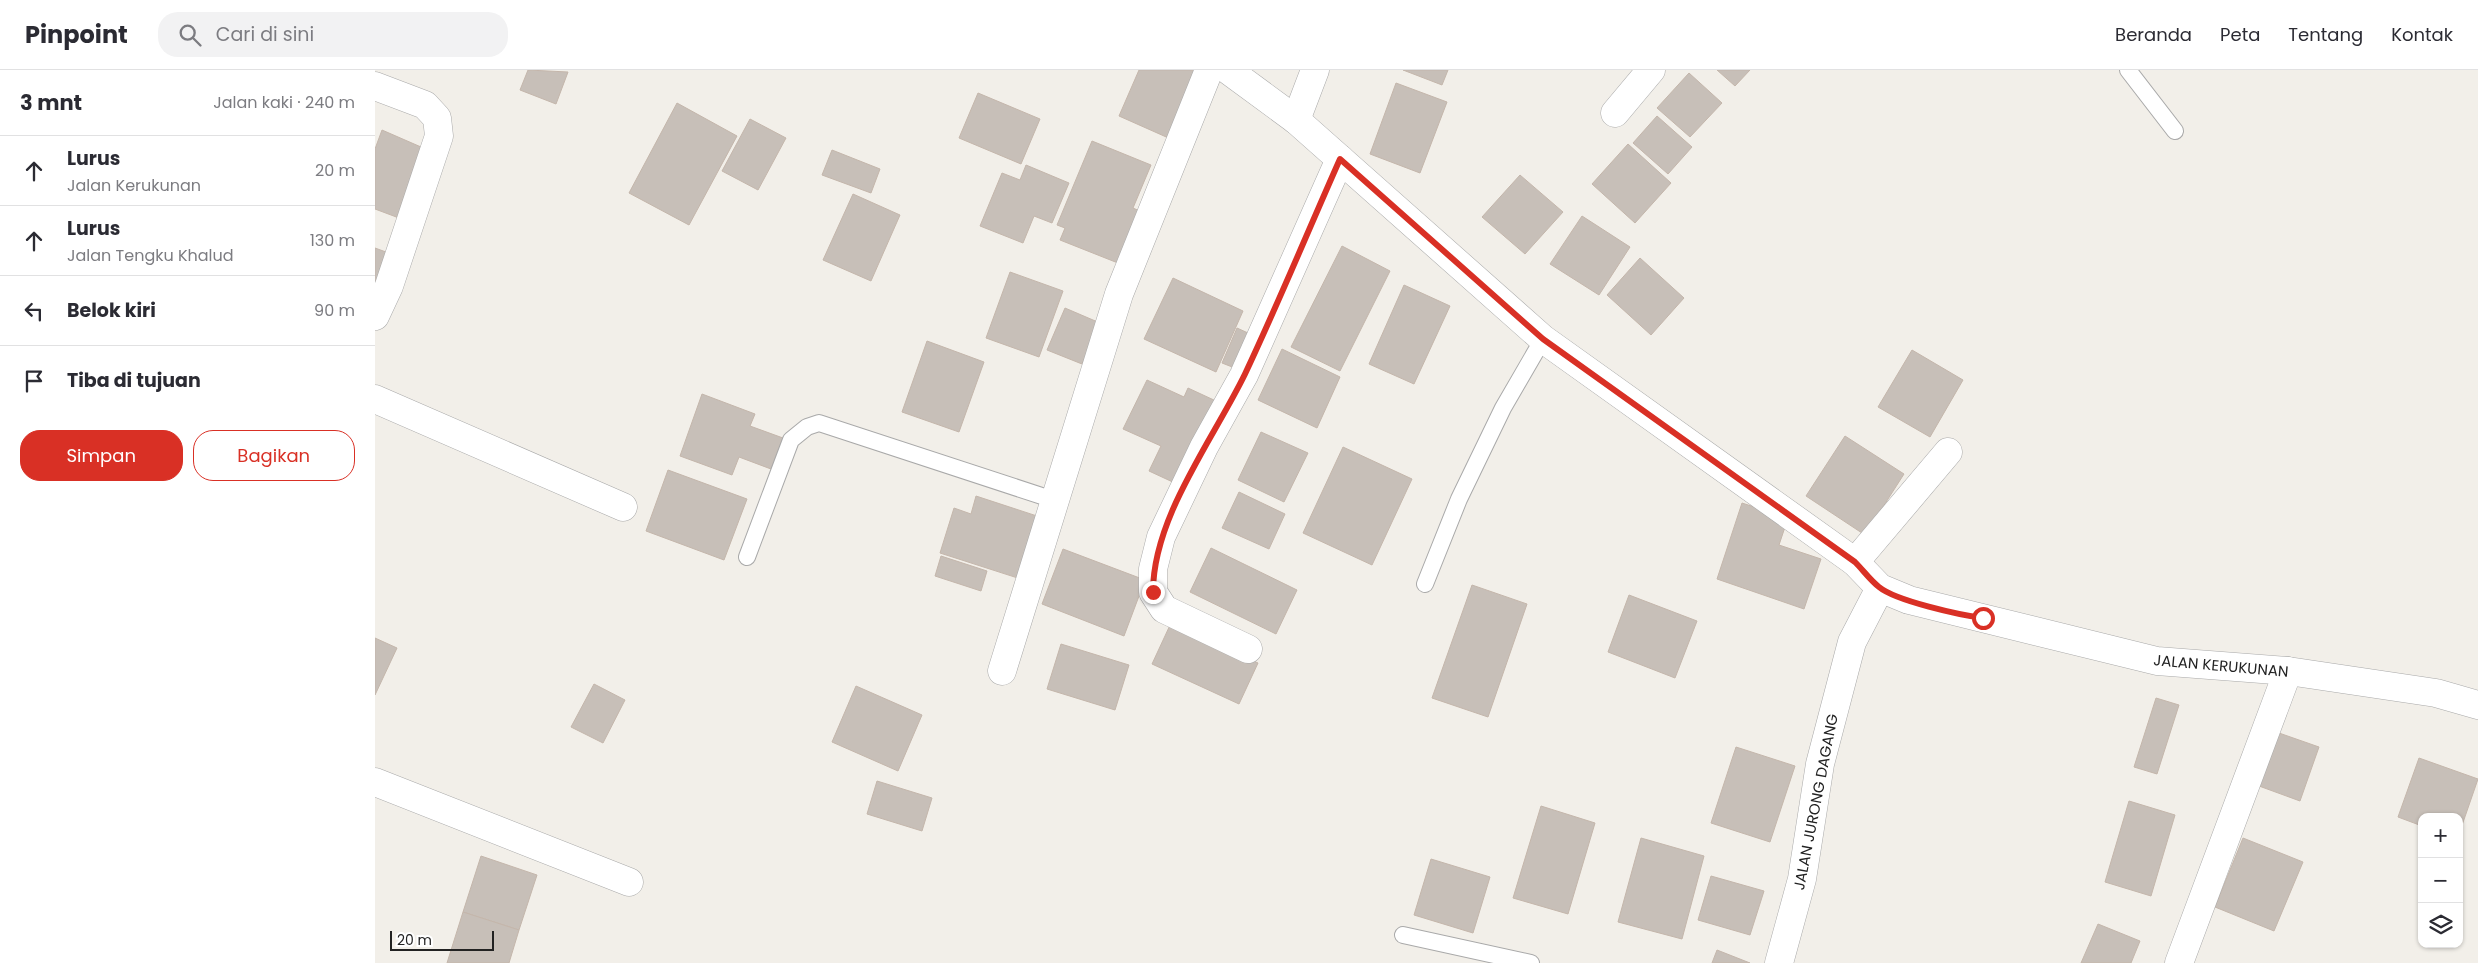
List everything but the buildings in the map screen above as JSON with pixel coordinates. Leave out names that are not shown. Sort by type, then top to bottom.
[{"type":"street","points":[[1002,671],[1119,294],[1209,70]]},
{"type":"street","points":[[1228,70],[1295,120],[1543,339],[1855,562],[1880,588]]},
{"type":"street","points":[[1295,120],[1315,70]]},
{"type":"street","points":[[1615,113],[1651,70]]},
{"type":"street","points":[[375,86],[425,105],[437,118],[439,136],[389,286],[375,316]]},
{"type":"street","points":[[1248,649],[1163,609],[1153,592],[1153,569],[1161,537],[1205,447],[1244,375],[1340,159]]},
{"type":"street","points":[[375,399],[623,507]]},
{"type":"street","points":[[1855,562],[1948,452]]},
{"type":"street","name":"JALAN KERUKUNAN","points":[[1880,588],[1909,600],[1961,615],[2157,661],[2288,671],[2436,693],[2478,705]]},
{"type":"street","name":"JALAN JURONG DAGANG","points":[[1779,963],[1802,878],[1820,764],[1852,642],[1880,588]]},
{"type":"street","points":[[2179,963],[2288,671]]},
{"type":"street","points":[[375,782],[629,882]]},
{"type":"lane","points":[[2127,70],[2175,131]]},
{"type":"lane","points":[[1425,584],[1459,499],[1503,408],[1543,339]]},
{"type":"lane","points":[[747,557],[791,440],[807,427],[819,423],[1054,500]]},
{"type":"lane","points":[[1403,935],[1531,963]]},
{"type":"route","points":[[1153,592],[1153,569],[1161,537],[1205,447],[1244,375],[1340,159],[1543,339],[1855,562],[1880,588],[1909,600],[1961,615],[1983,618]]}]
